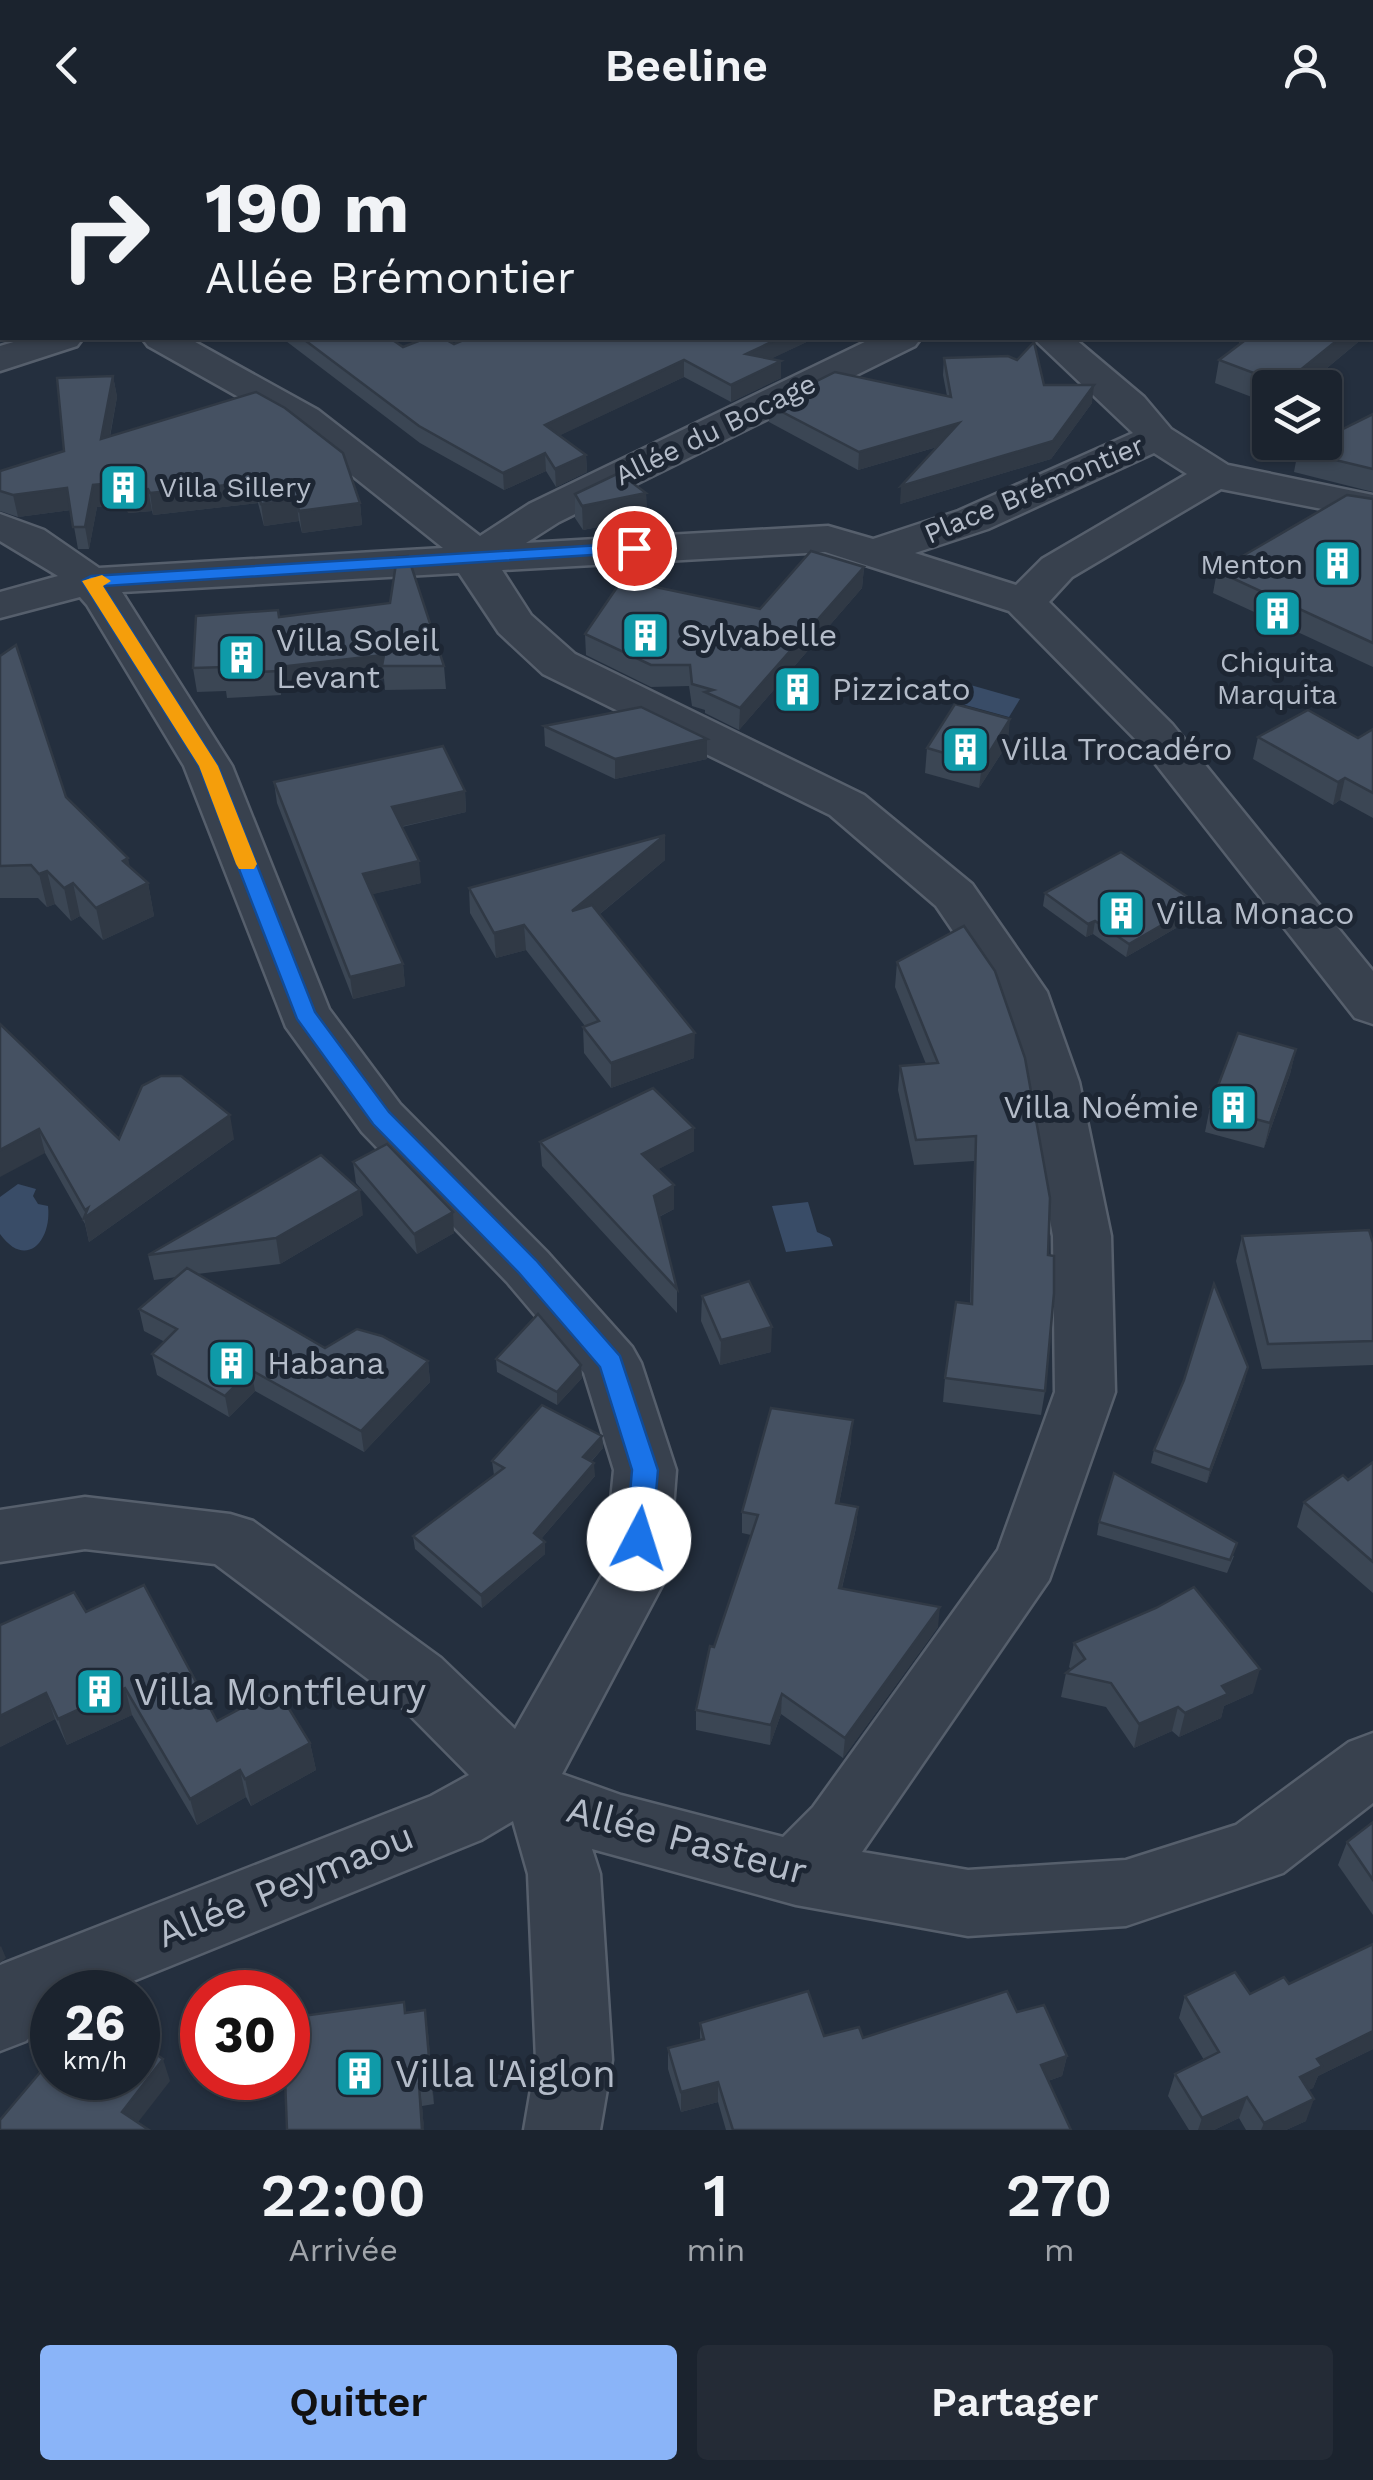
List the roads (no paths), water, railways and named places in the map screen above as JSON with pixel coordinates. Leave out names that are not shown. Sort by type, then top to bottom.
[{"type":"street","points":[[0,359],[58,340]]},
{"type":"street","points":[[165,340],[304,418],[478,556],[481,574],[515,624],[558,664],[848,805],[954,895],[1021,992],[1052,1082],[1082,1236],[1085,1392],[1026,1561],[838,1830],[796,1872]]},
{"type":"street","name":"Allée du Bocage","points":[[478,556],[544,513],[898,340]]},
{"type":"street","points":[[1054,340],[1130,405],[1157,436]]},
{"type":"street","name":"Place Brémontier","points":[[877,552],[974,520],[1157,436],[1215,475]]},
{"type":"street","points":[[1373,507],[1215,475],[1056,568],[1024,602],[1156,734],[1373,1006]]},
{"type":"street","points":[[0,527],[15,532],[91,581],[208,766],[304,1014],[381,1118],[527,1267],[611,1363],[645,1470],[636,1574],[530,1791],[564,1874],[574,2060],[562,2130]]},
{"type":"street","points":[[0,606],[91,581],[478,556],[828,539],[877,552]]},
{"type":"street","name":"Place Brémontier","points":[[877,552],[1024,602]]},
{"type":"street","name":"Allée Pasteur","points":[[0,1536],[84,1523],[230,1540],[417,1678],[530,1791],[621,1827],[796,1872],[968,1903],[1126,1893],[1258,1850],[1373,1763]]},
{"type":"street","name":"Allée Peymaou","points":[[0,2016],[26,1990],[530,1791]]},
{"type":"water","points":[[960,682],[1020,699],[1009,717],[947,700]]},
{"type":"water","points":[[18,1184],[36,1189],[33,1196],[38,1204],[48,1206],[46,1230],[35,1247],[28,1250],[10,1245],[0,1234],[0,1197]]},
{"type":"water","points":[[808,1202],[817,1232],[830,1238],[833,1246],[786,1252],[772,1206]]},
{"type":"place","name":"Villa Sillery","points":[[124,487]]},
{"type":"place","name":"Menton","points":[[1338,564]]},
{"type":"place","name":"Chiquita Marquita","points":[[1277,614]]},
{"type":"place","name":"Sylvabelle","points":[[646,635]]},
{"type":"place","name":"Villa Soleil Levant","points":[[241,658]]},
{"type":"place","name":"Pizzicato","points":[[797,689]]},
{"type":"place","name":"Villa Trocadéro","points":[[966,749]]},
{"type":"place","name":"Villa Monaco","points":[[1121,913]]},
{"type":"place","name":"Villa Noémie","points":[[1234,1107]]},
{"type":"place","name":"Habana","points":[[232,1363]]},
{"type":"place","name":"Villa Montfleury","points":[[99,1692]]},
{"type":"place","name":"Villa l'Aiglon","points":[[360,2074]]}]
